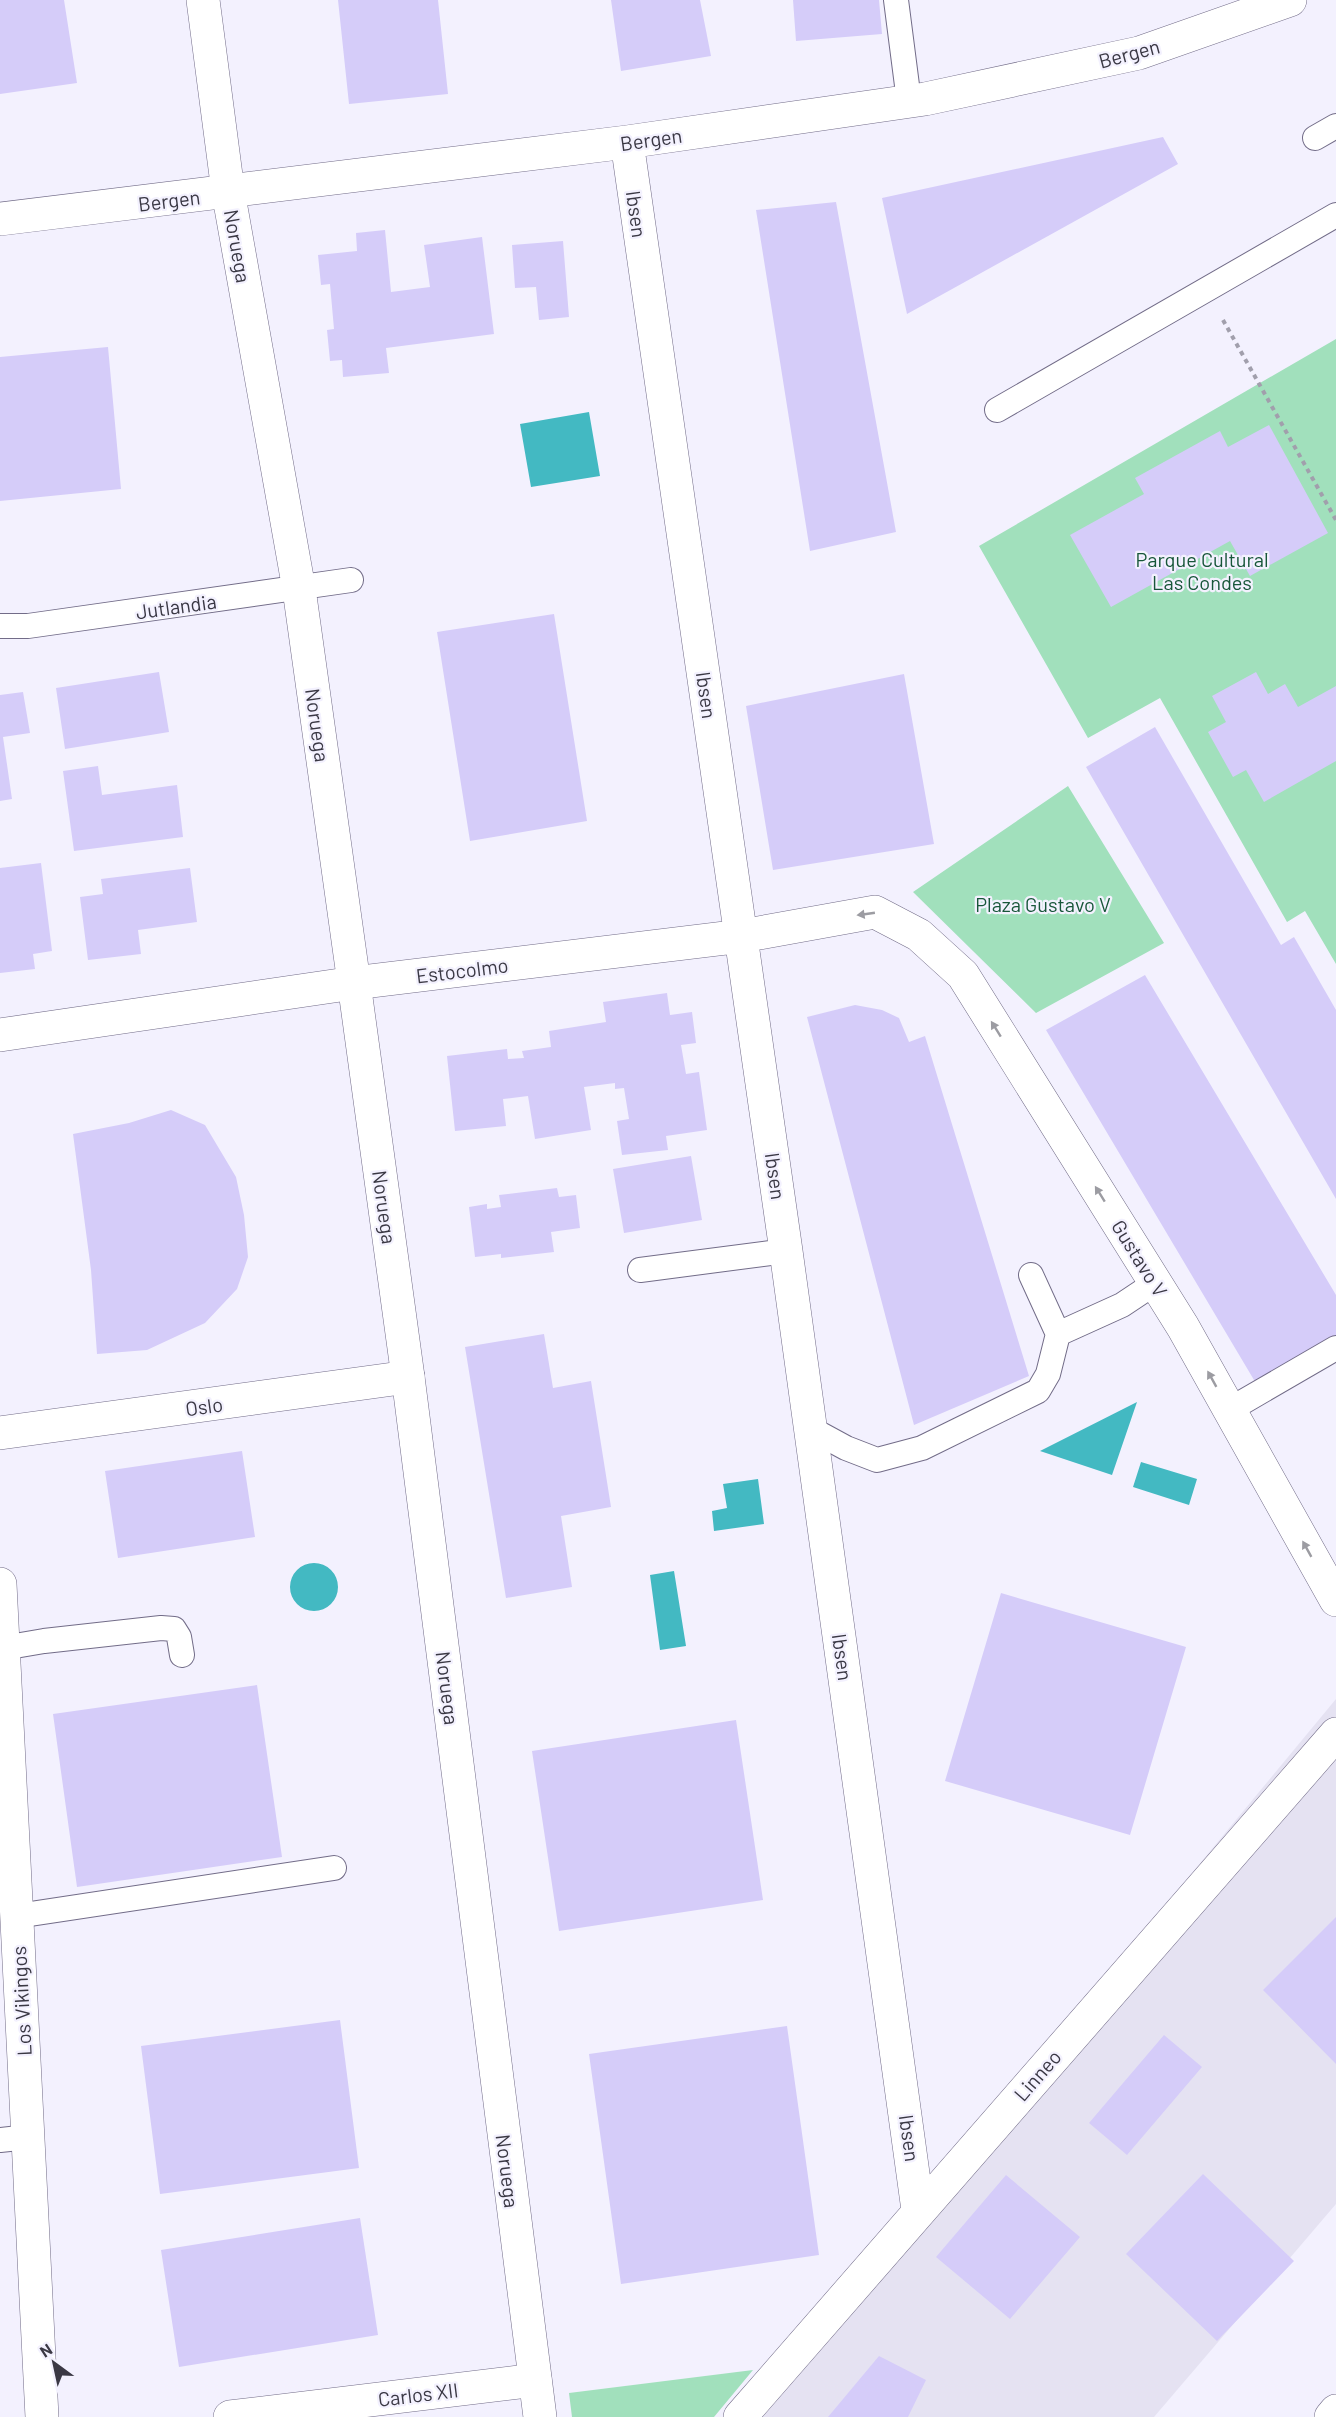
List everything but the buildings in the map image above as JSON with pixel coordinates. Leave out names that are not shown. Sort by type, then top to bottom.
[{"type":"street","name":"Noruega","points":[[203,0],[228,191],[299,589],[354,983],[408,1377],[540,2417]]},
{"type":"street","name":"Bergen","points":[[0,219],[627,142],[909,101],[1139,53],[1290,0]]},
{"type":"street","name":"Ibsen","points":[[627,142],[742,936],[918,2210]]},
{"type":"street","name":"Estocolmo","points":[[0,1035],[354,983],[742,936],[875,912],[919,935]]},
{"type":"street","name":"Gustavo V","points":[[919,935],[963,975],[1155,1283],[1336,1600]]},
{"type":"street","name":"Oslo","points":[[0,1433],[408,1377]]},
{"type":"street","name":"Los Vikingos","points":[[0,1584],[7,1870],[17,1916],[14,2138],[42,2417]]},
{"type":"street","name":"Linneo","points":[[740,2417],[918,2210],[1336,1734]]},
{"type":"street","name":"Carlos XII","points":[[230,2417],[535,2380]]},
{"type":"street","points":[[1331,2417],[1336,2411]]},
{"type":"lane","points":[[896,0],[909,101]]},
{"type":"lane","points":[[1315,138],[1336,126]]},
{"type":"lane","points":[[997,410],[1336,215]]},
{"type":"lane","name":"Jutlandia","points":[[0,626],[28,626],[351,580]]},
{"type":"lane","points":[[640,1270],[786,1251]]},
{"type":"lane","points":[[811,1429],[846,1448],[876,1460],[922,1448],[1038,1391],[1048,1374],[1058,1334],[1031,1275]]},
{"type":"lane","points":[[1058,1334],[1122,1305],[1155,1283]]},
{"type":"lane","points":[[1229,1410],[1336,1348]]},
{"type":"lane","points":[[3,1648],[161,1628],[174,1629],[179,1637],[182,1656]]},
{"type":"lane","points":[[17,1916],[334,1868]]},
{"type":"path","points":[[1206,289],[1336,520]]},
{"type":"shaded area","points":[[1336,1699],[1336,2204],[1154,2417],[742,2417]]},
{"type":"green space","name":"Parque Cultural Las Condes","points":[[1336,339],[1336,964],[1305,911],[1287,922],[1160,698],[1088,738],[979,546]]},
{"type":"green space","name":"Plaza Gustavo V","points":[[1068,786],[1164,943],[1036,1013],[913,892]]},
{"type":"green space","points":[[753,2370],[714,2417],[572,2417],[569,2393]]},
{"type":"water","points":[[589,412],[600,476],[531,487],[520,424]]},
{"type":"water","points":[[1137,1402],[1112,1475],[1040,1451]]},
{"type":"water","points":[[1141,1462],[1197,1479],[1189,1505],[1133,1487]]},
{"type":"water","points":[[758,1479],[764,1524],[714,1531],[712,1511],[727,1508],[723,1484]]},
{"type":"water","points":[[314,1563],[331,1570],[338,1587],[331,1604],[314,1611],[297,1604],[290,1587],[297,1570]]},
{"type":"water","points":[[674,1571],[686,1646],[660,1650],[650,1575]]}]
